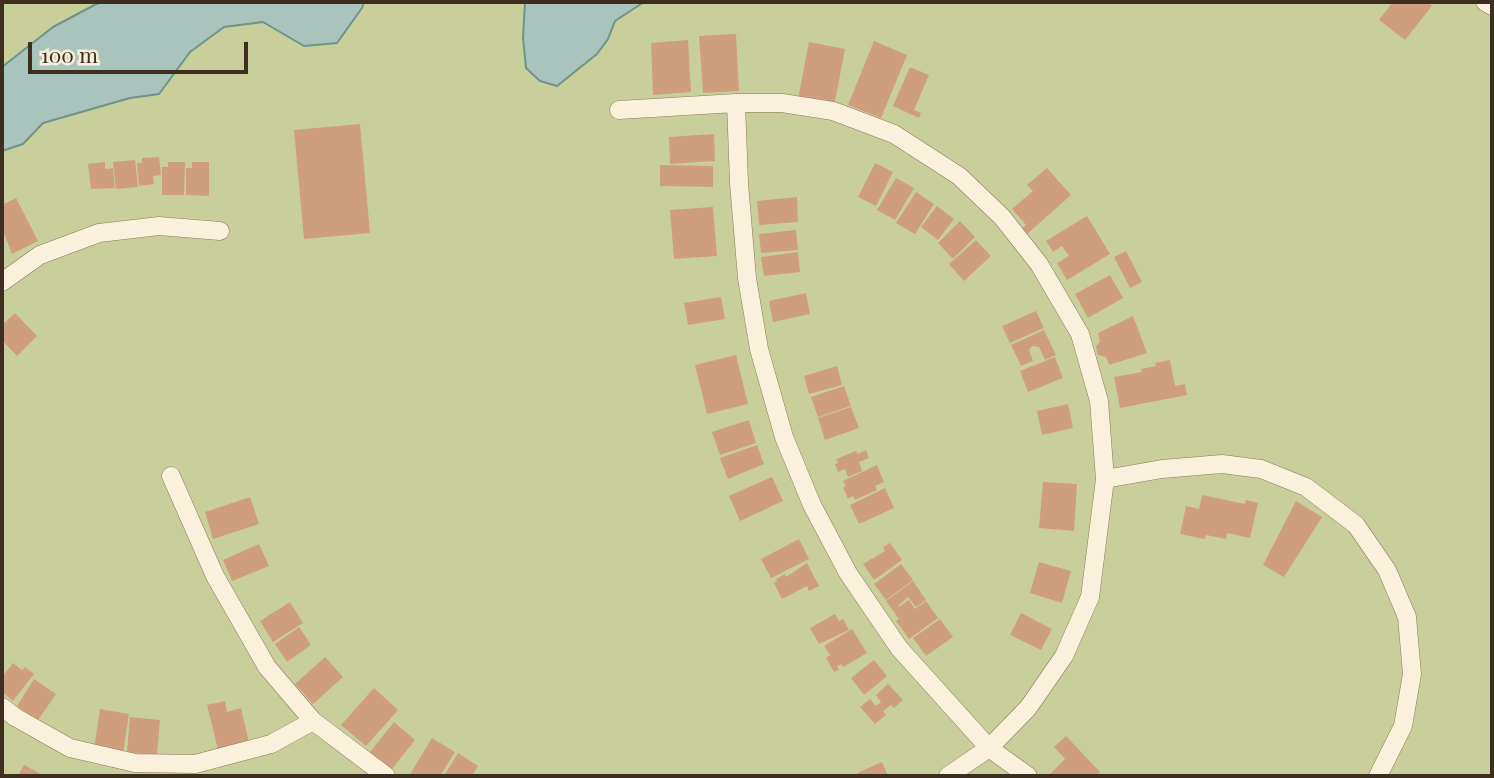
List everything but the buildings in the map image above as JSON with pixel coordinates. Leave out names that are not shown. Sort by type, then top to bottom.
[{"type":"street","points":[[1485,2],[1492,6]]},
{"type":"street","points":[[736,103],[738,183],[747,278],[759,349],[784,437],[812,506],[848,573],[899,648],[989,748],[1028,776]]},
{"type":"street","points":[[619,110],[782,103],[833,111],[894,134],[959,176],[1002,218],[1039,264],[1080,334],[1099,401],[1105,479],[1090,597],[1065,656],[1028,708],[989,748],[948,776]]},
{"type":"street","points":[[2,282],[40,255],[99,233],[159,226],[219,231]]},
{"type":"street","points":[[1105,479],[1162,469],[1222,464],[1261,469],[1306,487],[1356,525],[1387,570],[1407,617],[1412,674],[1403,726],[1378,776]]},
{"type":"street","points":[[171,476],[215,576],[267,667],[313,721],[386,776]]},
{"type":"street","points":[[2,707],[70,748],[135,763],[195,764],[271,744],[313,721]]},
{"type":"green space","points":[[2,2],[1492,2],[1492,776],[2,776]]},
{"type":"water","points":[[100,2],[364,2],[337,43],[304,46],[263,22],[224,27],[190,52],[159,94],[130,98],[43,123],[23,144],[2,151],[2,67],[53,27]]},
{"type":"water","points":[[525,2],[644,2],[615,21],[608,39],[597,54],[557,86],[540,81],[526,68],[523,38]]}]
